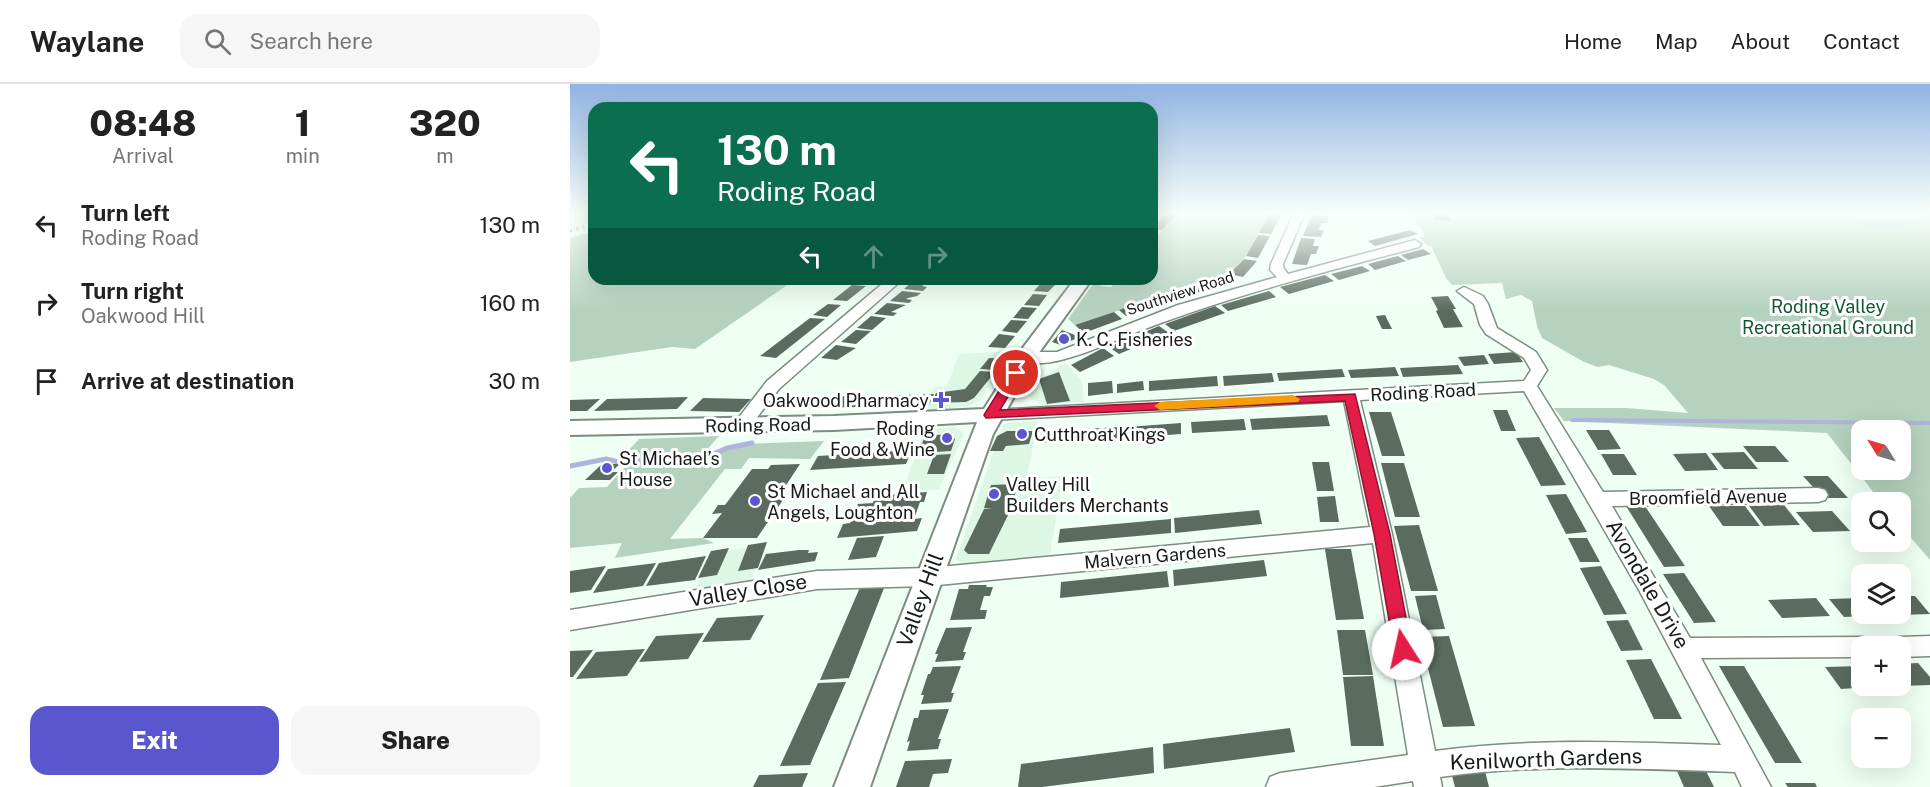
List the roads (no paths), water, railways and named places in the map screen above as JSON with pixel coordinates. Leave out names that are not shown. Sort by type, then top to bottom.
[{"type":"street","points":[[1285,246],[1277,264],[1277,270],[1285,278]]},
{"type":"street","name":"Southview Road","points":[[1027,357],[1059,357],[1183,308],[1408,246]]},
{"type":"street","points":[[742,425],[781,378],[889,285]]},
{"type":"street","name":"Valley Hill","points":[[852,787],[979,441],[991,415],[1027,357],[1080,285]]},
{"type":"street","points":[[1464,291],[1475,295],[1486,311],[1487,326],[1491,331],[1530,355],[1539,370],[1529,386]]},
{"type":"street","name":"Roding Road","points":[[570,428],[742,425],[991,415],[1529,386]]},
{"type":"street","name":"Avondale Drive","points":[[1529,386],[1599,499],[1685,648],[1757,787]]},
{"type":"street","points":[[1351,396],[1382,534],[1426,776]]},
{"type":"street","name":"Broomfield Avenue","points":[[1599,499],[1818,495]]},
{"type":"street","name":"Malvern Gardens","points":[[928,577],[1382,534]]},
{"type":"street","name":"Valley Close","points":[[570,620],[817,580],[928,577]]},
{"type":"street","points":[[1911,647],[1930,646]]},
{"type":"street","points":[[1685,648],[1851,647]]},
{"type":"street","name":"Kenilworth Gardens","points":[[1280,787],[1426,776],[1486,757],[1649,756],[1743,759]]},
{"type":"waterway","points":[[1572,420],[1930,423]]},
{"type":"waterway","points":[[570,466],[606,459],[618,462],[697,461],[727,448],[752,443]]},
{"type":"place","name":"K. C. Fisheries","points":[[1064,339]]},
{"type":"place","name":"Oakwood Pharmacy","points":[[941,400]]},
{"type":"place","name":"Cutthroat Kings","points":[[1022,434]]},
{"type":"place","name":"Roding Food & Wine","points":[[947,438]]},
{"type":"place","name":"St Michael’s House","points":[[607,468]]},
{"type":"place","name":"Valley Hill Builders Merchants","points":[[994,494]]},
{"type":"place","name":"St Michael and All Angels, Loughton","points":[[755,501]]},
{"type":"park label","name":"Roding Valley Recreational Ground","points":[[1828,316]]}]
